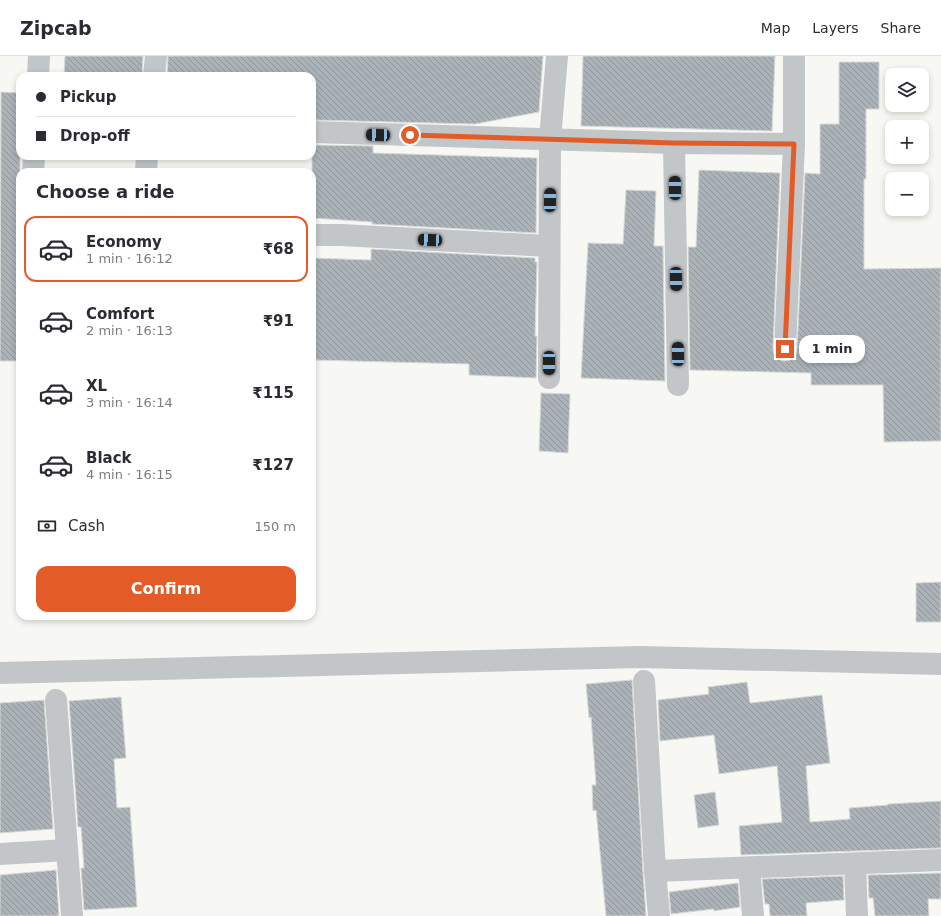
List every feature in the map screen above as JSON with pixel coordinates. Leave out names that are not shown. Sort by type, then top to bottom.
[{"type":"street","points":[[38,72],[39,56]]},
{"type":"street","points":[[154,72],[156,56]]},
{"type":"street","points":[[549,378],[550,139],[557,56]]},
{"type":"street","points":[[785,349],[794,144],[794,56]]},
{"type":"street","points":[[316,132],[674,143],[794,144]]},
{"type":"street","points":[[674,143],[678,385]]},
{"type":"street","points":[[316,235],[549,246]]},
{"type":"street","points":[[0,673],[640,657],[941,664]]},
{"type":"street","points":[[644,681],[655,871],[660,916]]},
{"type":"street","points":[[56,700],[72,916]]},
{"type":"street","points":[[0,854],[67,850]]},
{"type":"street","points":[[655,871],[941,860]]},
{"type":"street","points":[[855,864],[857,916]]},
{"type":"street","points":[[749,868],[754,916]]},
{"type":"building","points":[[65,56],[143,56],[142,72],[64,72]]},
{"type":"building","points":[[168,56],[543,56],[539,112],[475,124],[316,120],[316,72],[167,72]]},
{"type":"building","points":[[583,56],[775,56],[772,131],[581,126]]},
{"type":"building","points":[[839,62],[879,62],[879,109],[866,109],[864,269],[941,268],[941,441],[884,442],[883,385],[811,385],[811,373],[690,370],[688,247],[696,247],[699,170],[780,173],[773,348],[774,355],[778,359],[784,361],[790,360],[796,355],[805,173],[820,174],[820,124],[839,124]]},
{"type":"building","points":[[1,92],[16,93],[16,160],[20,160],[20,168],[16,168],[16,361],[0,361]]},
{"type":"building","points":[[316,145],[373,146],[373,153],[537,158],[536,233],[372,224],[372,222],[316,218],[316,168],[312,168],[312,160],[316,160]]},
{"type":"building","points":[[626,190],[656,191],[654,246],[663,246],[665,381],[581,378],[588,243],[623,244]]},
{"type":"building","points":[[371,249],[535,258],[535,262],[537,262],[535,336],[537,336],[536,378],[469,375],[469,364],[316,360],[316,258],[371,260]]},
{"type":"building","points":[[541,393],[570,394],[568,453],[539,451]]},
{"type":"building","points":[[941,582],[941,622],[916,622],[916,583]]},
{"type":"building","points":[[632,680],[646,916],[606,916],[596,810],[593,811],[592,785],[596,785],[591,717],[589,718],[586,684]]},
{"type":"building","points":[[747,682],[750,703],[822,695],[830,763],[806,766],[810,822],[850,819],[849,808],[941,801],[941,848],[741,855],[739,826],[782,822],[777,766],[719,774],[714,735],[660,741],[658,700],[709,694],[708,687]]},
{"type":"building","points":[[121,697],[126,758],[114,759],[117,808],[130,807],[137,907],[84,910],[81,868],[84,868],[81,827],[78,827],[69,701]]},
{"type":"building","points":[[44,700],[53,829],[0,833],[0,703]]},
{"type":"building","points":[[715,792],[719,825],[698,828],[694,795]]},
{"type":"building","points":[[56,870],[59,916],[0,916],[0,875]]},
{"type":"building","points":[[941,873],[941,899],[928,899],[929,916],[875,916],[873,898],[869,898],[868,875]]},
{"type":"building","points":[[843,876],[844,900],[806,903],[807,916],[770,916],[769,904],[765,904],[762,879]]},
{"type":"building","points":[[738,883],[740,907],[714,911],[714,909],[671,914],[669,892]]},
{"type":"route","points":[[410,135],[674,143],[794,144],[785,349]]}]
